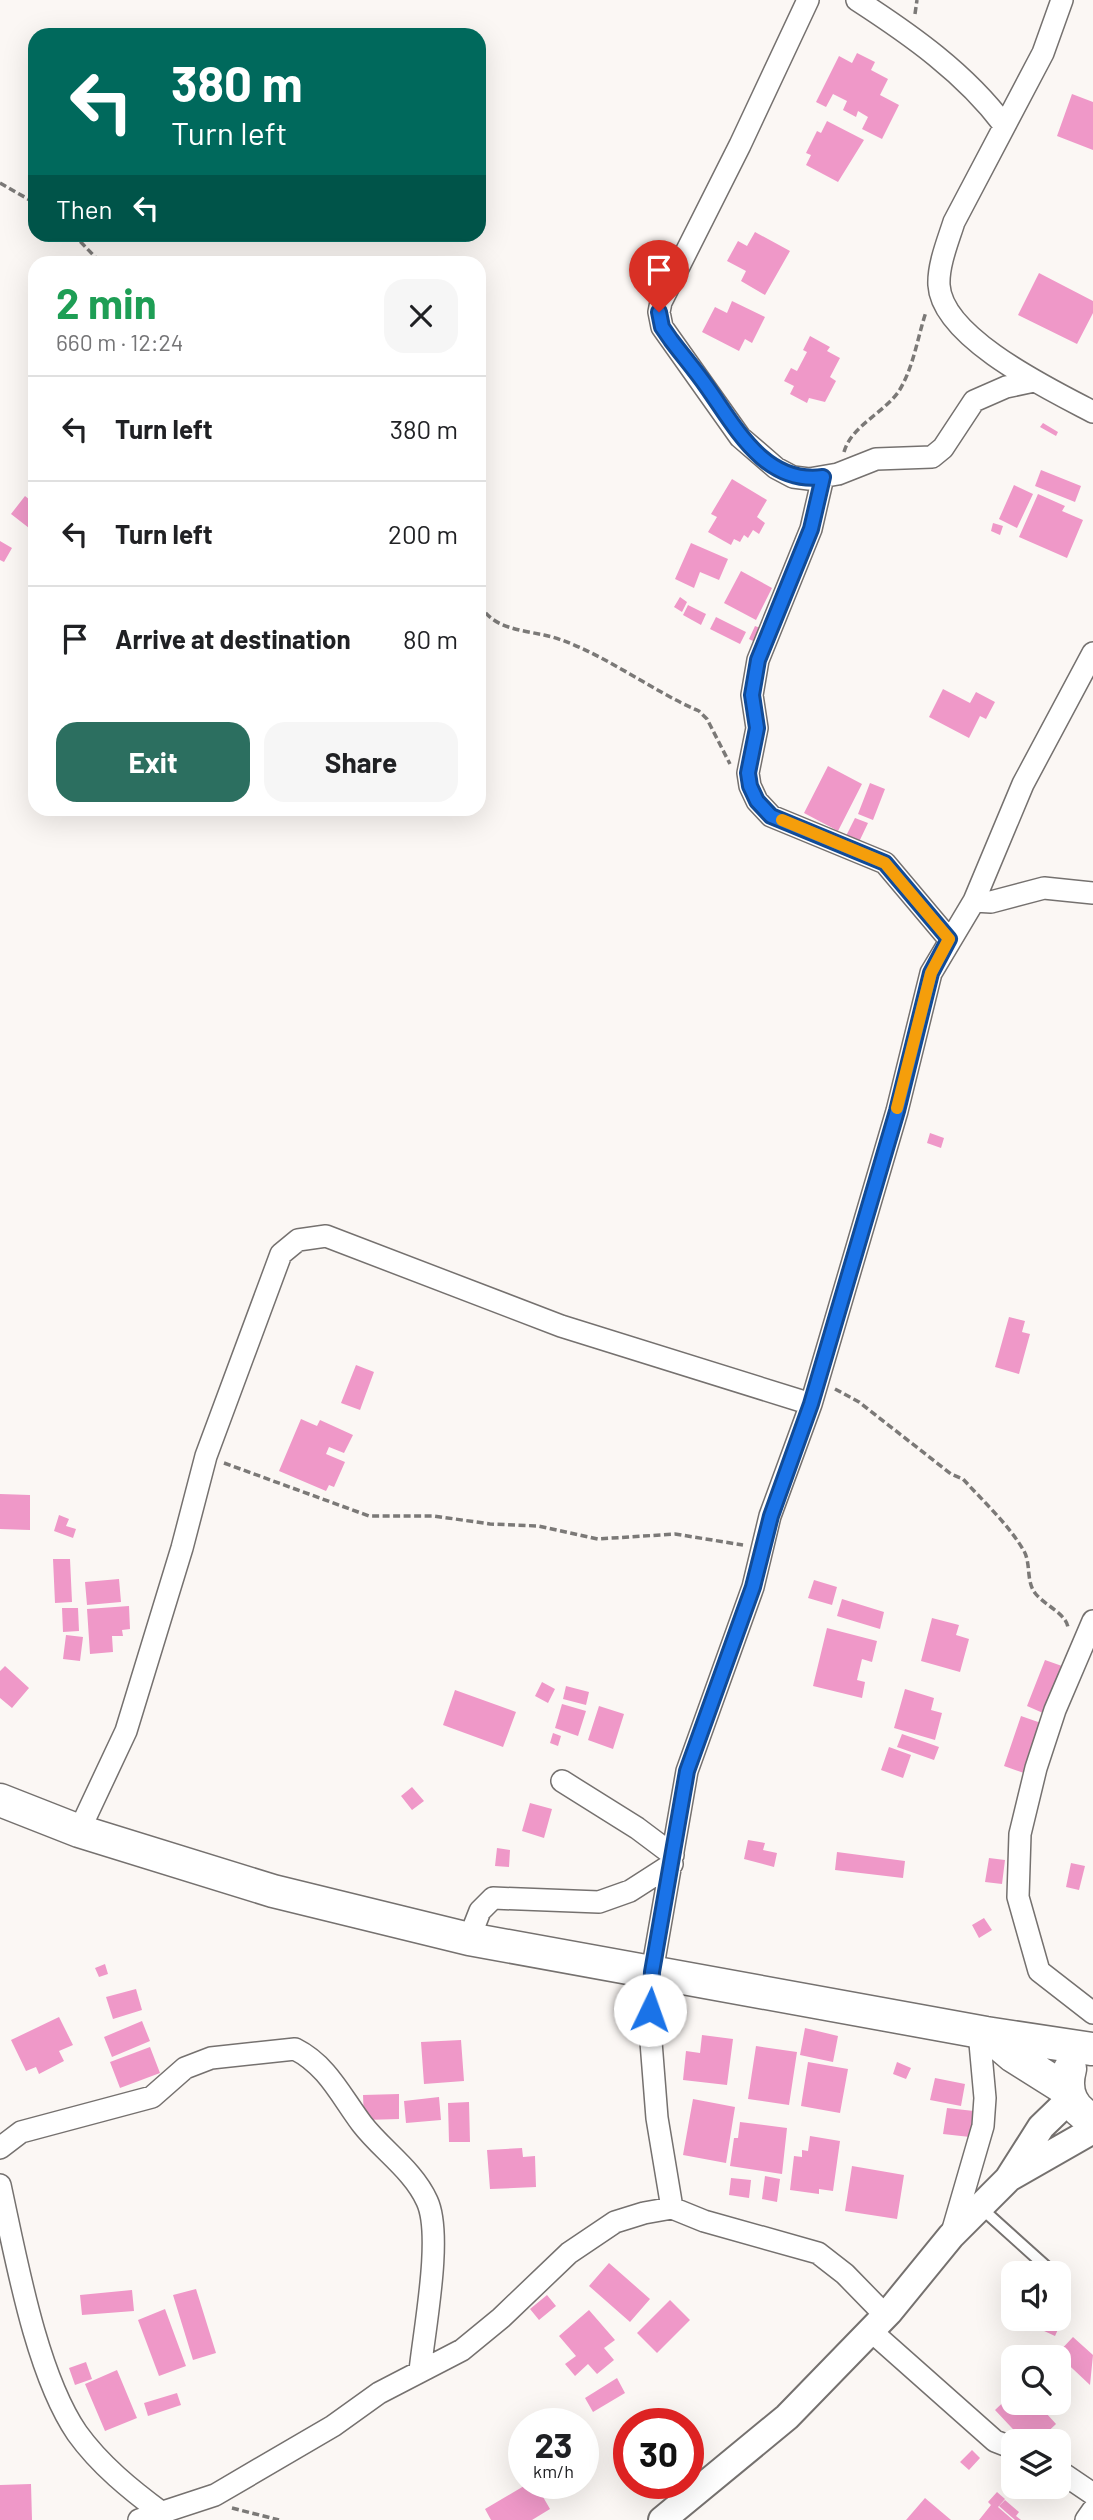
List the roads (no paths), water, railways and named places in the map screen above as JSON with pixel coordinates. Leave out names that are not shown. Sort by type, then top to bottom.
[{"type":"main road","points":[[0,1801],[79,1830],[272,1891],[469,1939],[982,2032],[1092,2049]]},
{"type":"main road","points":[[982,2032],[1077,2103]]},
{"type":"main road","points":[[1077,2103],[1069,2070],[1082,2054],[1092,2049]]},
{"type":"street","points":[[808,0],[740,145],[661,302],[659,312],[662,327],[740,437],[776,468],[793,477],[830,475],[876,459],[932,457],[943,448],[974,401],[1006,387],[1034,381]]},
{"type":"street","points":[[858,0],[912,37],[963,78],[1004,125]]},
{"type":"street","points":[[1062,0],[1043,53],[954,222],[944,251],[939,286],[958,325],[1034,381],[1093,412]]},
{"type":"street","points":[[830,475],[758,660],[752,695],[757,728],[748,773],[750,786],[757,801],[771,816],[885,863],[949,939]]},
{"type":"street","points":[[673,2208],[657,2118],[650,2029],[652,1972],[687,1771],[764,1550],[771,1516],[819,1378],[897,1111],[931,973],[974,901],[1023,784],[1093,653]]},
{"type":"street","points":[[974,901],[991,902],[1044,888],[1093,893]]},
{"type":"street","points":[[79,1830],[125,1731],[182,1548],[206,1456],[281,1254],[298,1240],[326,1236],[561,1326],[811,1404]]},
{"type":"street","points":[[1093,1621],[1073,1665],[1036,1768],[1020,1835],[1018,1896],[1040,1971],[1093,2013]]},
{"type":"street","points":[[562,1781],[672,1859]]},
{"type":"street","points":[[469,1939],[480,1911],[493,1898],[599,1902],[630,1891],[672,1859]]},
{"type":"street","points":[[951,2236],[983,2126],[985,2098],[982,2032]]},
{"type":"street","points":[[2,2142],[21,2132],[152,2098],[185,2068],[211,2057],[295,2049],[305,2054],[327,2073],[363,2125],[410,2175],[427,2201],[433,2221],[433,2246],[420,2371]]},
{"type":"street","points":[[662,2520],[787,2417],[878,2323],[951,2236],[1007,2179],[1041,2127],[1077,2103]]},
{"type":"street","points":[[1007,2179],[1093,2130]]},
{"type":"street","points":[[0,2185],[50,2383],[78,2433],[122,2484],[162,2513]]},
{"type":"street","points":[[139,2520],[215,2495],[334,2426],[379,2393],[462,2350],[501,2318],[569,2253],[615,2222],[673,2208],[704,2221],[818,2253],[845,2274],[878,2323],[988,2435],[1001,2442]]},
{"type":"street","points":[[1071,2479],[1093,2494]]},
{"type":"street","points":[[1086,2520],[1093,2510]]},
{"type":"lane","points":[[979,2207],[1040,2261]]}]
